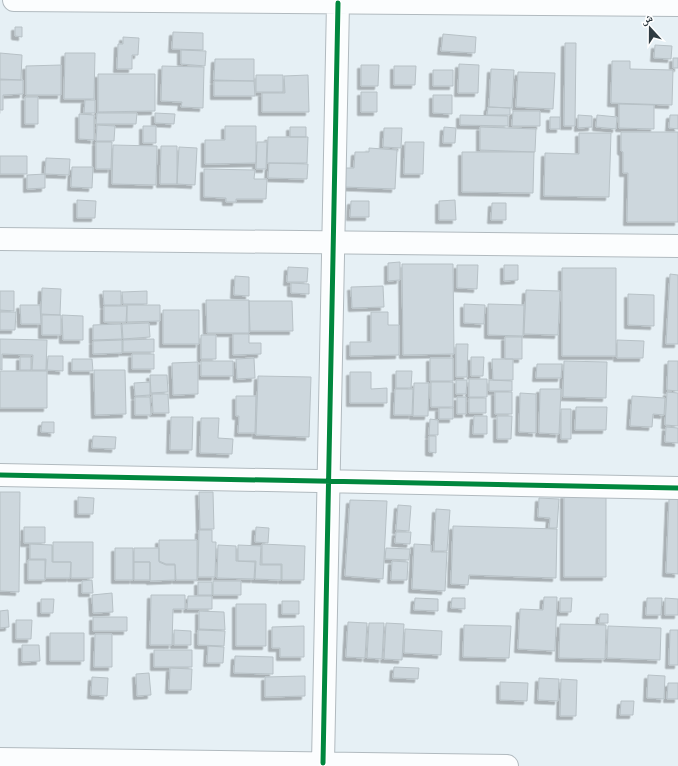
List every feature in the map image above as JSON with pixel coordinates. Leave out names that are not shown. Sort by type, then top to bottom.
[{"type":"street","points":[[14,0],[338,3],[632,3],[678,6]]},
{"type":"street","points":[[323,763],[338,3]]},
{"type":"street","points":[[0,239],[678,246]]},
{"type":"street","points":[[0,475],[678,488]]},
{"type":"street","points":[[6,762],[323,763],[507,766]]},
{"type":"building","points":[[15,27],[22,27],[22,37],[15,36]]},
{"type":"building","points":[[173,32],[203,33],[203,50],[172,49]]},
{"type":"building","points":[[443,34],[476,37],[475,53],[441,51]]},
{"type":"building","points":[[123,37],[139,38],[138,55],[132,55],[132,69],[117,69],[118,44],[123,44]]},
{"type":"building","points":[[565,43],[576,43],[575,126],[564,126]]},
{"type":"building","points":[[655,45],[672,46],[671,59],[654,58]]},
{"type":"building","points":[[181,50],[206,51],[205,66],[181,64]]},
{"type":"building","points":[[0,53],[22,55],[21,80],[0,79]]},
{"type":"building","points":[[65,53],[95,53],[94,99],[64,99]]},
{"type":"building","points":[[673,58],[678,58],[678,68],[673,68]]},
{"type":"building","points":[[215,59],[254,59],[254,81],[214,80]]},
{"type":"building","points":[[612,61],[630,61],[630,69],[673,70],[672,105],[611,103]]},
{"type":"building","points":[[459,64],[479,65],[478,93],[458,93]]},
{"type":"building","points":[[61,65],[61,95],[26,95],[26,66]]},
{"type":"building","points":[[361,65],[379,65],[378,86],[361,86]]},
{"type":"building","points":[[162,66],[204,67],[203,108],[181,107],[182,102],[161,101]]},
{"type":"building","points":[[394,66],[416,66],[415,85],[394,85]]},
{"type":"building","points":[[491,69],[514,70],[512,108],[489,107]]},
{"type":"building","points":[[433,70],[453,70],[453,86],[433,86]]},
{"type":"building","points":[[518,72],[555,73],[553,109],[516,107]]},
{"type":"building","points":[[98,74],[155,74],[155,111],[98,112]]},
{"type":"building","points":[[256,75],[283,75],[283,92],[256,92]]},
{"type":"building","points":[[308,75],[309,112],[262,112],[262,93],[285,93],[284,76]]},
{"type":"building","points":[[0,80],[23,80],[23,94],[3,95],[3,110],[0,110]]},
{"type":"building","points":[[214,81],[254,81],[255,96],[214,96]]},
{"type":"building","points":[[361,92],[377,92],[377,112],[361,112]]},
{"type":"building","points":[[433,95],[452,95],[452,114],[433,113]]},
{"type":"building","points":[[25,97],[38,97],[38,124],[25,124]]},
{"type":"building","points":[[85,100],[95,100],[95,113],[84,113]]},
{"type":"building","points":[[619,104],[654,105],[654,129],[619,128]]},
{"type":"building","points":[[488,107],[510,108],[510,115],[487,115]]},
{"type":"building","points":[[513,111],[540,111],[540,126],[512,126]]},
{"type":"building","points":[[97,113],[137,113],[136,124],[96,124]]},
{"type":"building","points":[[155,113],[175,114],[174,124],[155,123]]},
{"type":"building","points":[[79,114],[94,115],[94,140],[79,139]]},
{"type":"building","points":[[460,115],[508,116],[508,126],[460,125]]},
{"type":"building","points":[[578,115],[592,116],[592,127],[578,128]]},
{"type":"building","points":[[597,115],[617,117],[616,129],[596,127]]},
{"type":"building","points":[[670,115],[678,115],[678,129],[669,128]]},
{"type":"building","points":[[550,117],[560,117],[560,129],[550,129]]},
{"type":"building","points":[[97,125],[115,126],[114,141],[96,141]]},
{"type":"building","points":[[143,126],[156,126],[156,143],[143,143]]},
{"type":"building","points":[[225,126],[256,126],[256,163],[205,164],[205,140],[225,140]]},
{"type":"building","points":[[290,127],[306,127],[306,137],[290,137]]},
{"type":"building","points":[[444,127],[456,128],[455,143],[443,143]]},
{"type":"building","points":[[480,127],[536,129],[535,152],[480,150]]},
{"type":"building","points":[[384,128],[402,128],[401,148],[383,147]]},
{"type":"building","points":[[621,132],[678,132],[678,222],[627,222],[628,173],[623,173]]},
{"type":"building","points":[[579,133],[611,133],[609,197],[544,196],[545,153],[579,154]]},
{"type":"building","points":[[268,137],[308,137],[307,163],[267,163]]},
{"type":"building","points":[[96,142],[112,142],[111,169],[96,169]]},
{"type":"building","points":[[257,142],[267,142],[266,169],[256,169]]},
{"type":"building","points":[[405,142],[424,142],[423,174],[404,174]]},
{"type":"building","points":[[113,145],[157,146],[156,185],[112,184]]},
{"type":"building","points":[[161,146],[177,146],[177,184],[160,184]]},
{"type":"building","points":[[179,147],[197,148],[195,185],[177,184]]},
{"type":"building","points":[[369,148],[397,150],[395,189],[344,187],[345,168],[354,168],[355,152],[369,152]]},
{"type":"building","points":[[462,152],[534,152],[533,193],[462,192]]},
{"type":"building","points":[[0,156],[27,156],[27,174],[0,174]]},
{"type":"building","points":[[46,158],[70,159],[69,175],[45,174]]},
{"type":"building","points":[[269,163],[308,164],[307,179],[268,178]]},
{"type":"building","points":[[72,167],[93,167],[92,188],[71,187]]},
{"type":"building","points":[[204,169],[255,170],[254,179],[267,179],[266,199],[236,199],[236,202],[226,202],[226,198],[204,197]]},
{"type":"building","points":[[45,174],[45,188],[27,189],[27,175]]},
{"type":"building","points":[[77,200],[96,201],[95,218],[77,218]]},
{"type":"building","points":[[455,200],[456,220],[439,220],[439,201]]},
{"type":"building","points":[[351,201],[369,201],[369,217],[350,217]]},
{"type":"building","points":[[492,203],[506,203],[506,220],[491,220]]},
{"type":"building","points":[[400,262],[400,280],[388,281],[388,263]]},
{"type":"building","points":[[402,264],[453,264],[454,354],[403,355]]},
{"type":"building","points":[[457,265],[478,265],[477,289],[457,288]]},
{"type":"building","points":[[504,265],[518,265],[518,280],[504,281]]},
{"type":"building","points":[[288,267],[308,268],[307,282],[287,282]]},
{"type":"building","points":[[562,268],[616,268],[616,356],[562,356]]},
{"type":"building","points":[[670,274],[678,275],[678,344],[666,344]]},
{"type":"building","points":[[235,276],[249,277],[249,296],[234,295]]},
{"type":"building","points":[[291,283],[309,284],[309,294],[291,293]]},
{"type":"building","points":[[383,286],[384,307],[352,308],[351,287]]},
{"type":"building","points":[[42,288],[61,289],[60,315],[41,314]]},
{"type":"building","points":[[526,290],[560,291],[558,335],[524,334]]},
{"type":"building","points":[[0,291],[14,291],[14,311],[0,310]]},
{"type":"building","points":[[103,291],[121,291],[121,305],[104,305]]},
{"type":"building","points":[[147,291],[147,304],[123,304],[122,292]]},
{"type":"building","points":[[628,294],[654,295],[654,326],[628,325]]},
{"type":"building","points":[[206,300],[249,300],[249,333],[207,333]]},
{"type":"building","points":[[249,301],[292,301],[293,331],[250,331]]},
{"type":"building","points":[[464,304],[485,305],[484,324],[464,323]]},
{"type":"building","points":[[488,304],[524,305],[523,336],[488,335]]},
{"type":"building","points":[[20,305],[40,305],[41,324],[21,324]]},
{"type":"building","points":[[127,305],[160,305],[160,321],[127,322]]},
{"type":"building","points":[[104,306],[127,306],[126,322],[104,322]]},
{"type":"building","points":[[163,310],[199,310],[199,344],[163,344]]},
{"type":"building","points":[[0,312],[16,312],[15,330],[0,330]]},
{"type":"building","points":[[371,312],[388,312],[388,325],[399,325],[399,355],[350,356],[350,342],[371,342]]},
{"type":"building","points":[[42,315],[61,315],[61,335],[42,335]]},
{"type":"building","points":[[62,315],[83,316],[83,340],[63,340]]},
{"type":"building","points":[[149,323],[150,337],[123,339],[122,324]]},
{"type":"building","points":[[121,324],[122,339],[93,340],[93,325]]},
{"type":"building","points":[[233,334],[249,334],[249,343],[261,343],[261,354],[233,355]]},
{"type":"building","points":[[201,335],[216,335],[216,359],[201,359]]},
{"type":"building","points":[[505,337],[522,337],[522,359],[505,359]]},
{"type":"building","points":[[0,339],[47,340],[46,370],[32,370],[33,355],[2,354],[2,370],[0,369]]},
{"type":"building","points":[[154,339],[154,352],[123,352],[123,340]]},
{"type":"building","points":[[122,340],[122,353],[93,354],[93,341]]},
{"type":"building","points":[[617,340],[644,341],[643,358],[617,358]]},
{"type":"building","points":[[456,344],[468,344],[467,377],[456,377]]},
{"type":"building","points":[[132,354],[154,354],[154,369],[132,369]]},
{"type":"building","points":[[48,356],[63,356],[63,371],[47,370]]},
{"type":"building","points":[[20,357],[31,357],[31,370],[20,370]]},
{"type":"building","points":[[471,357],[484,357],[483,376],[471,376]]},
{"type":"building","points":[[254,358],[255,378],[237,379],[236,359]]},
{"type":"building","points":[[430,358],[453,358],[453,381],[430,381]]},
{"type":"building","points":[[72,359],[92,359],[93,371],[72,371]]},
{"type":"building","points":[[492,359],[513,359],[513,380],[493,380]]},
{"type":"building","points":[[201,361],[233,361],[233,376],[201,376]]},
{"type":"building","points":[[564,361],[607,362],[606,398],[563,397]]},
{"type":"building","points":[[668,361],[678,361],[678,391],[667,390]]},
{"type":"building","points":[[198,362],[198,394],[173,395],[172,363]]},
{"type":"building","points":[[537,364],[562,364],[561,378],[536,378]]},
{"type":"building","points":[[94,370],[125,370],[126,414],[95,415]]},
{"type":"building","points":[[0,371],[47,371],[47,408],[0,408]]},
{"type":"building","points":[[396,371],[412,371],[411,388],[396,388]]},
{"type":"building","points":[[350,372],[371,372],[371,389],[387,388],[387,403],[350,403]]},
{"type":"building","points":[[150,375],[167,375],[168,392],[151,393]]},
{"type":"building","points":[[258,376],[311,377],[309,437],[256,435]]},
{"type":"building","points":[[469,379],[487,379],[487,397],[469,397]]},
{"type":"building","points":[[456,380],[467,380],[466,394],[456,394]]},
{"type":"building","points":[[489,380],[512,381],[512,391],[489,391]]},
{"type":"building","points":[[150,382],[150,395],[135,396],[134,383]]},
{"type":"building","points":[[431,382],[453,382],[453,407],[431,407]]},
{"type":"building","points":[[414,383],[429,383],[428,416],[413,416]]},
{"type":"building","points":[[395,389],[413,389],[412,415],[394,415]]},
{"type":"building","points":[[540,389],[561,389],[559,434],[539,433]]},
{"type":"building","points":[[495,392],[512,392],[512,414],[495,414]]},
{"type":"building","points":[[667,392],[678,393],[678,426],[665,425]]},
{"type":"building","points":[[520,393],[536,394],[536,433],[519,432]]},
{"type":"building","points":[[152,394],[168,394],[169,413],[153,413]]},
{"type":"building","points":[[236,396],[256,396],[255,433],[238,433],[239,416],[236,416]]},
{"type":"building","points":[[632,396],[665,398],[664,415],[653,414],[652,427],[630,426]]},
{"type":"building","points":[[135,397],[150,397],[151,415],[135,415]]},
{"type":"building","points":[[457,397],[466,397],[466,414],[457,414]]},
{"type":"building","points":[[469,398],[486,398],[486,413],[469,413]]},
{"type":"building","points":[[576,407],[607,407],[606,430],[575,430]]},
{"type":"building","points":[[439,408],[453,408],[453,419],[439,419]]},
{"type":"building","points":[[561,409],[571,409],[571,439],[561,439]]},
{"type":"building","points":[[474,416],[487,416],[487,434],[473,434]]},
{"type":"building","points":[[497,416],[512,416],[511,439],[497,439]]},
{"type":"building","points":[[171,417],[193,417],[192,450],[170,450]]},
{"type":"building","points":[[201,418],[219,418],[218,438],[233,439],[232,454],[200,453]]},
{"type":"building","points":[[430,419],[438,420],[438,435],[429,435]]},
{"type":"building","points":[[42,422],[54,422],[54,433],[41,432]]},
{"type":"building","points":[[666,427],[678,428],[678,443],[665,442]]},
{"type":"building","points":[[93,436],[116,437],[115,449],[92,448]]},
{"type":"building","points":[[429,436],[436,436],[436,453],[429,452]]},
{"type":"building","points":[[0,492],[20,492],[19,592],[0,591]]},
{"type":"building","points":[[199,492],[213,492],[214,529],[200,529]]},
{"type":"building","points":[[564,495],[606,495],[606,577],[564,577]]},
{"type":"building","points":[[78,497],[94,498],[93,514],[78,514]]},
{"type":"building","points":[[539,498],[559,499],[557,528],[549,528],[550,518],[538,517]]},
{"type":"building","points":[[669,499],[678,499],[678,574],[666,573]]},
{"type":"building","points":[[350,500],[387,501],[383,579],[345,576]]},
{"type":"building","points":[[398,505],[411,506],[409,531],[396,530]]},
{"type":"building","points":[[436,509],[450,510],[447,551],[434,551]]},
{"type":"building","points":[[453,526],[557,529],[556,578],[469,575],[468,585],[451,584]]},
{"type":"building","points":[[24,527],[45,527],[45,543],[24,543]]},
{"type":"building","points":[[256,527],[269,528],[268,543],[255,542]]},
{"type":"building","points":[[199,530],[212,530],[212,542],[216,542],[215,577],[198,577]]},
{"type":"building","points":[[396,532],[411,532],[410,544],[395,543]]},
{"type":"building","points":[[159,540],[197,540],[197,580],[176,580],[175,564],[166,564],[159,561]]},
{"type":"building","points":[[53,542],[93,542],[93,578],[71,578],[71,562],[53,562]]},
{"type":"building","points":[[30,544],[52,545],[52,562],[71,562],[70,578],[45,578],[46,559],[30,559]]},
{"type":"building","points":[[262,544],[305,546],[304,580],[282,580],[282,564],[262,564]]},
{"type":"building","points":[[414,544],[431,545],[431,552],[447,552],[445,591],[412,589]]},
{"type":"building","points":[[218,545],[236,546],[236,561],[255,562],[254,579],[217,578]]},
{"type":"building","points":[[238,545],[261,546],[260,565],[281,565],[281,580],[255,579],[256,561],[238,561]]},
{"type":"building","points":[[115,548],[133,548],[133,580],[115,580]]},
{"type":"building","points":[[134,548],[159,548],[159,562],[166,565],[175,565],[175,580],[150,581],[150,562],[134,562]]},
{"type":"building","points":[[386,548],[410,549],[409,560],[385,559]]},
{"type":"building","points":[[28,560],[45,560],[45,580],[28,580]]},
{"type":"building","points":[[392,561],[408,562],[407,580],[391,580]]},
{"type":"building","points":[[134,562],[150,562],[150,580],[134,580]]},
{"type":"building","points":[[92,580],[93,593],[82,593],[82,581]]},
{"type":"building","points":[[213,581],[241,581],[241,595],[213,595]]},
{"type":"building","points":[[198,582],[212,582],[212,595],[198,595]]},
{"type":"building","points":[[112,593],[113,612],[93,613],[92,595]]},
{"type":"building","points":[[151,595],[185,595],[185,609],[173,609],[172,645],[150,645]]},
{"type":"building","points":[[188,596],[212,596],[212,609],[187,609]]},
{"type":"building","points":[[544,597],[557,597],[555,651],[518,649],[520,609],[543,610]]},
{"type":"building","points":[[415,598],[438,599],[438,611],[414,610]]},
{"type":"building","points":[[452,598],[465,598],[465,609],[451,608]]},
{"type":"building","points":[[560,598],[572,598],[571,612],[560,612]]},
{"type":"building","points":[[647,598],[662,598],[661,615],[646,615]]},
{"type":"building","points":[[665,598],[678,599],[678,615],[665,615]]},
{"type":"building","points":[[41,599],[54,599],[53,613],[41,613]]},
{"type":"building","points":[[282,601],[299,601],[299,614],[282,614]]},
{"type":"building","points":[[236,604],[266,604],[266,646],[236,646]]},
{"type":"building","points":[[8,610],[9,627],[0,628],[0,611]]},
{"type":"building","points":[[199,611],[224,612],[225,630],[199,629]]},
{"type":"building","points":[[600,614],[608,614],[608,623],[599,623]]},
{"type":"building","points":[[93,617],[127,617],[127,631],[93,631]]},
{"type":"building","points":[[16,620],[32,620],[31,639],[16,639]]},
{"type":"building","points":[[348,622],[367,623],[365,658],[346,657]]},
{"type":"building","points":[[369,623],[384,623],[382,659],[367,658]]},
{"type":"building","points":[[386,623],[404,624],[402,660],[384,659]]},
{"type":"building","points":[[560,624],[606,625],[605,659],[559,658]]},
{"type":"building","points":[[464,625],[511,626],[509,658],[463,657]]},
{"type":"building","points":[[304,626],[304,657],[280,657],[280,648],[272,648],[272,627]]},
{"type":"building","points":[[608,626],[661,628],[660,660],[607,658]]},
{"type":"building","points":[[405,629],[442,631],[441,655],[404,653]]},
{"type":"building","points":[[174,630],[191,631],[191,645],[174,645]]},
{"type":"building","points":[[198,630],[225,631],[224,646],[198,645]]},
{"type":"building","points":[[670,630],[678,630],[678,665],[669,665]]},
{"type":"building","points":[[50,633],[84,633],[84,661],[50,661]]},
{"type":"building","points":[[95,634],[112,634],[112,667],[94,667]]},
{"type":"building","points":[[22,645],[39,645],[40,661],[22,662]]},
{"type":"building","points":[[208,646],[224,647],[223,663],[207,663]]},
{"type":"building","points":[[154,650],[192,650],[192,667],[154,667]]},
{"type":"building","points":[[235,656],[273,657],[273,674],[234,673]]},
{"type":"building","points":[[394,667],[419,668],[418,679],[393,678]]},
{"type":"building","points":[[170,668],[192,669],[191,690],[169,690]]},
{"type":"building","points":[[149,673],[151,695],[137,696],[136,674]]},
{"type":"building","points":[[648,675],[665,676],[664,699],[647,698]]},
{"type":"building","points":[[305,676],[305,696],[265,697],[265,677]]},
{"type":"building","points":[[92,677],[108,678],[107,696],[91,695]]},
{"type":"building","points":[[539,678],[559,679],[558,701],[538,700]]},
{"type":"building","points":[[561,679],[577,680],[576,716],[560,716]]},
{"type":"building","points":[[500,682],[528,683],[527,701],[500,700]]},
{"type":"building","points":[[668,683],[678,683],[678,699],[667,699]]},
{"type":"building","points":[[621,701],[634,701],[633,715],[620,715]]},
{"type":"cycle path","points":[[323,763],[338,3]]},
{"type":"cycle path","points":[[0,475],[678,488]]}]
